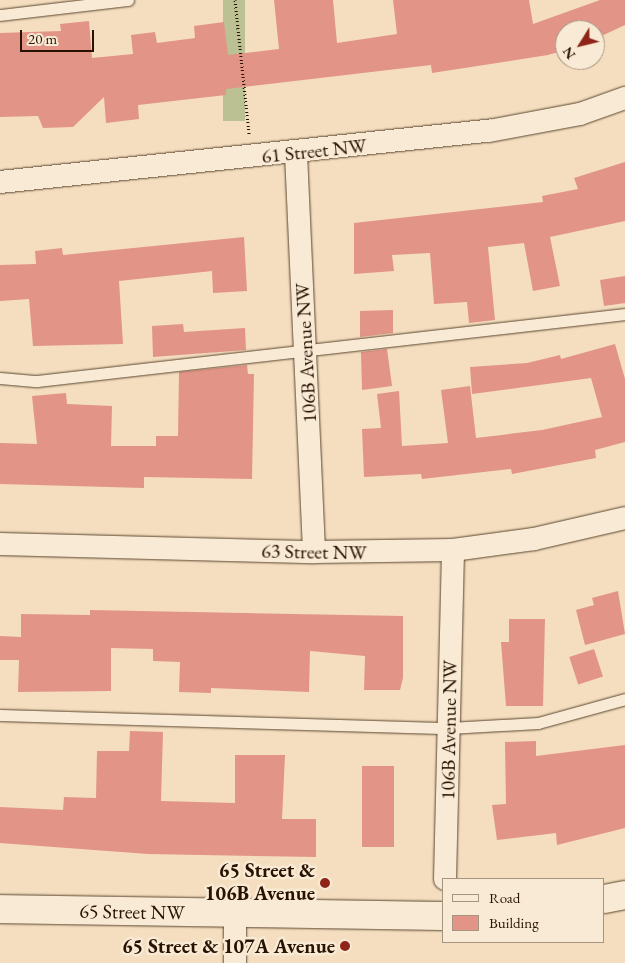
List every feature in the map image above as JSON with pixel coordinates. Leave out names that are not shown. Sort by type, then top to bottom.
[{"type":"street","name":"61 Street NW","points":[[0,182],[296,154],[536,124],[625,98]]},
{"type":"street","name":"106B Avenue NW","points":[[296,154],[314,552]]},
{"type":"street","name":"63 Street NW","points":[[0,544],[314,552],[453,550],[534,539],[625,518]]},
{"type":"street","name":"106B Avenue NW","points":[[445,878],[453,550]]},
{"type":"street","points":[[605,899],[625,895]]},
{"type":"street","name":"65 Street NW","points":[[0,909],[235,915],[442,916]]},
{"type":"street","points":[[235,915],[235,963]]},
{"type":"lane","points":[[0,15],[128,0]]},
{"type":"lane","points":[[0,378],[37,380],[625,314]]},
{"type":"lane","points":[[0,715],[449,728],[538,724],[625,699]]},
{"type":"path","points":[[234,0],[252,158]]},
{"type":"green space","points":[[223,0],[245,0],[245,121],[223,121]]},
{"type":"building","points":[[274,0],[333,0],[337,43],[397,34],[393,0],[529,0],[533,24],[600,0],[625,0],[625,25],[605,34],[605,20],[555,20],[555,53],[548,55],[432,73],[431,65],[226,89],[226,95],[138,105],[139,119],[106,123],[104,97],[73,127],[43,128],[38,116],[0,117],[0,33],[61,31],[60,24],[89,21],[92,58],[133,54],[131,35],[155,32],[157,43],[195,38],[194,26],[224,22],[228,55],[279,49]]},
{"type":"building","points":[[625,162],[625,221],[550,237],[560,286],[533,291],[524,243],[488,247],[495,320],[469,323],[467,302],[434,304],[430,253],[392,255],[394,271],[354,274],[354,223],[543,202],[542,196],[578,189],[574,178]]},
{"type":"building","points":[[244,237],[247,291],[213,293],[212,271],[119,281],[123,344],[33,346],[29,299],[0,301],[0,265],[36,264],[35,251],[62,248],[63,255]]},
{"type":"building","points":[[625,276],[625,303],[604,306],[600,280]]},
{"type":"building","points":[[393,310],[393,333],[360,337],[360,311]]},
{"type":"building","points":[[183,324],[184,332],[245,328],[246,350],[153,357],[152,326]]},
{"type":"building","points":[[615,344],[625,379],[625,442],[595,450],[596,458],[512,474],[511,469],[422,479],[421,474],[364,477],[362,429],[381,428],[377,394],[399,391],[402,446],[448,443],[441,390],[470,386],[476,438],[542,430],[602,417],[591,378],[472,394],[470,367],[527,363],[560,355],[561,359]]},
{"type":"building","points":[[387,349],[392,386],[362,390],[361,352]]},
{"type":"building","points":[[247,365],[248,374],[254,374],[252,479],[144,477],[144,488],[0,484],[0,443],[37,444],[32,396],[66,393],[67,404],[112,406],[111,446],[156,446],[156,436],[178,436],[179,372]]},
{"type":"building","points":[[618,591],[625,634],[585,645],[576,610],[594,605],[592,598]]},
{"type":"building","points":[[90,610],[403,616],[403,678],[400,690],[364,690],[365,656],[310,651],[309,692],[211,688],[211,693],[179,692],[180,662],[153,661],[153,649],[111,648],[111,691],[18,692],[19,660],[0,660],[0,636],[21,637],[21,614],[90,615]]},
{"type":"building","points":[[509,619],[545,619],[543,706],[506,706],[501,642],[509,642]]},
{"type":"building","points":[[594,649],[603,677],[578,685],[569,657]]},
{"type":"building","points":[[130,731],[163,732],[161,801],[235,803],[235,755],[285,755],[282,819],[316,819],[316,857],[148,854],[0,843],[0,807],[63,810],[64,797],[96,798],[97,751],[129,751]]},
{"type":"building","points":[[536,741],[536,756],[625,745],[625,828],[557,845],[556,833],[497,840],[492,805],[506,804],[505,742]]},
{"type":"building","points":[[362,766],[394,766],[394,847],[362,847]]},
{"type":"place","name":"65 Street & 106B Avenue","points":[[325,883]]},
{"type":"place","name":"65 Street & 107A Avenue","points":[[345,946]]}]
